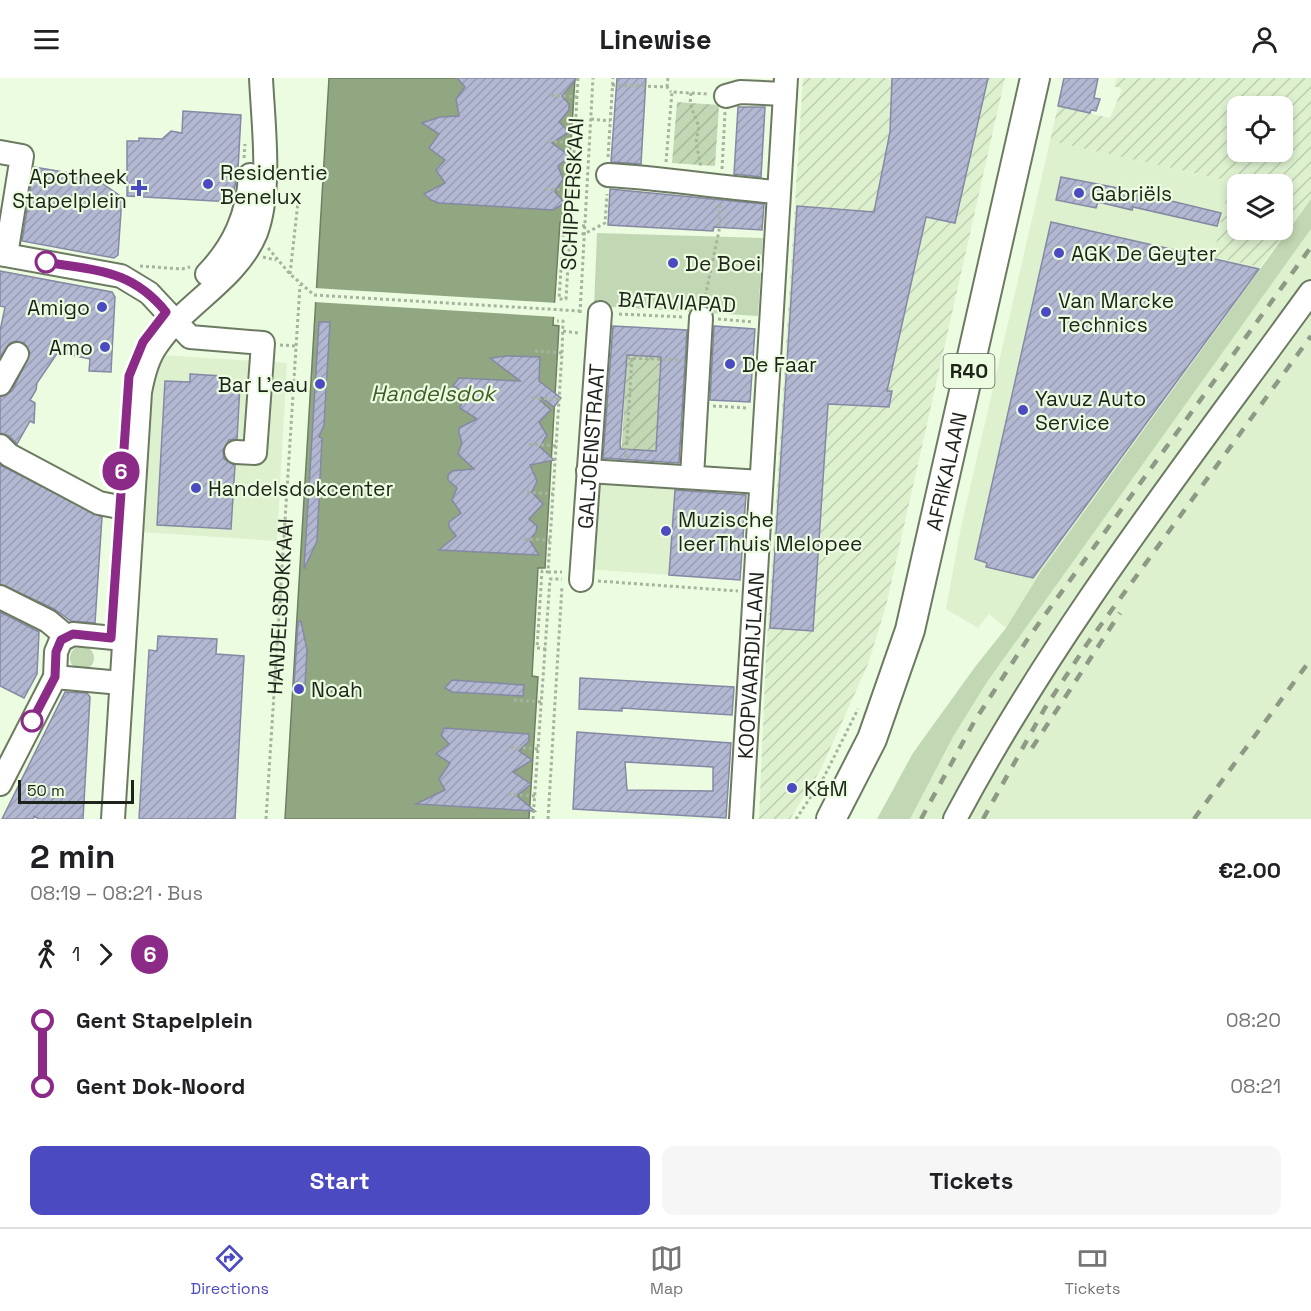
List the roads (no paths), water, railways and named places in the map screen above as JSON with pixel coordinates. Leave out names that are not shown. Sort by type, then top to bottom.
[{"type":"main road","name":"AFRIKALAAN","points":[[831,819],[872,739],[910,630],[1035,78]]},
{"type":"street","points":[[121,582],[118,507],[129,376],[143,342],[171,317],[248,229],[254,111],[260,78]]},
{"type":"street","points":[[726,96],[785,86]]},
{"type":"street","name":"KOOPVAARDIJLAAN","points":[[741,819],[785,86]]},
{"type":"street","points":[[0,152],[22,156],[3,255],[121,276],[144,288],[190,337],[263,343],[255,453],[236,452]]},
{"type":"street","points":[[608,175],[665,178],[721,188],[778,192]]},
{"type":"street","points":[[955,819],[984,764],[1042,669],[1311,292]]},
{"type":"street","name":"GALJOENSTRAAT","points":[[569,577],[583,545],[588,471],[590,312]]},
{"type":"street","points":[[112,819],[117,638],[140,392],[155,346],[171,317]]},
{"type":"street","points":[[692,477],[701,318]]},
{"type":"street","points":[[0,384],[16,354]]},
{"type":"street","points":[[0,446],[9,455],[99,502],[118,507]]},
{"type":"street","points":[[588,471],[761,482]]},
{"type":"street","points":[[0,597],[48,621],[66,636],[117,638]]},
{"type":"street","points":[[0,784],[55,677],[57,646],[66,636]]},
{"type":"street","points":[[55,677],[115,683]]},
{"type":"street","points":[[100,819],[115,683]]},
{"type":"water","name":"Handelsdok","points":[[329,78],[575,78],[566,222],[560,222],[553,325],[559,326],[545,568],[538,568],[532,676],[538,677],[529,819],[285,819]]},
{"type":"railway","points":[[921,819],[974,722],[1029,637],[1311,247]]},
{"type":"railway","points":[[983,819],[1045,708],[1087,644],[1311,336]]},
{"type":"railway","points":[[1032,748],[1120,613]]},
{"type":"railway","points":[[1194,819],[1311,659]]},
{"type":"place","name":"Residentie Benelux","points":[[208,184]]},
{"type":"place","name":"Apotheek Stapelplein","points":[[139,188]]},
{"type":"place","name":"Gabriëls","points":[[1079,193]]},
{"type":"place","name":"AGK De Geyter","points":[[1059,253]]},
{"type":"place","name":"De Boei","points":[[673,263]]},
{"type":"place","name":"Amigo","points":[[102,307]]},
{"type":"place","name":"Van Marcke Technics","points":[[1046,312]]},
{"type":"place","name":"Amo","points":[[105,347]]},
{"type":"place","name":"De Faar","points":[[730,364]]},
{"type":"place","name":"Bar L'eau","points":[[320,384]]},
{"type":"place","name":"Yavuz Auto Service","points":[[1023,410]]},
{"type":"place","name":"Handelsdokcenter","points":[[196,488]]},
{"type":"place","name":"Muzische leerThuis Melopee","points":[[666,531]]},
{"type":"place","name":"Noah","points":[[299,689]]},
{"type":"place","name":"K&M","points":[[792,788]]}]
